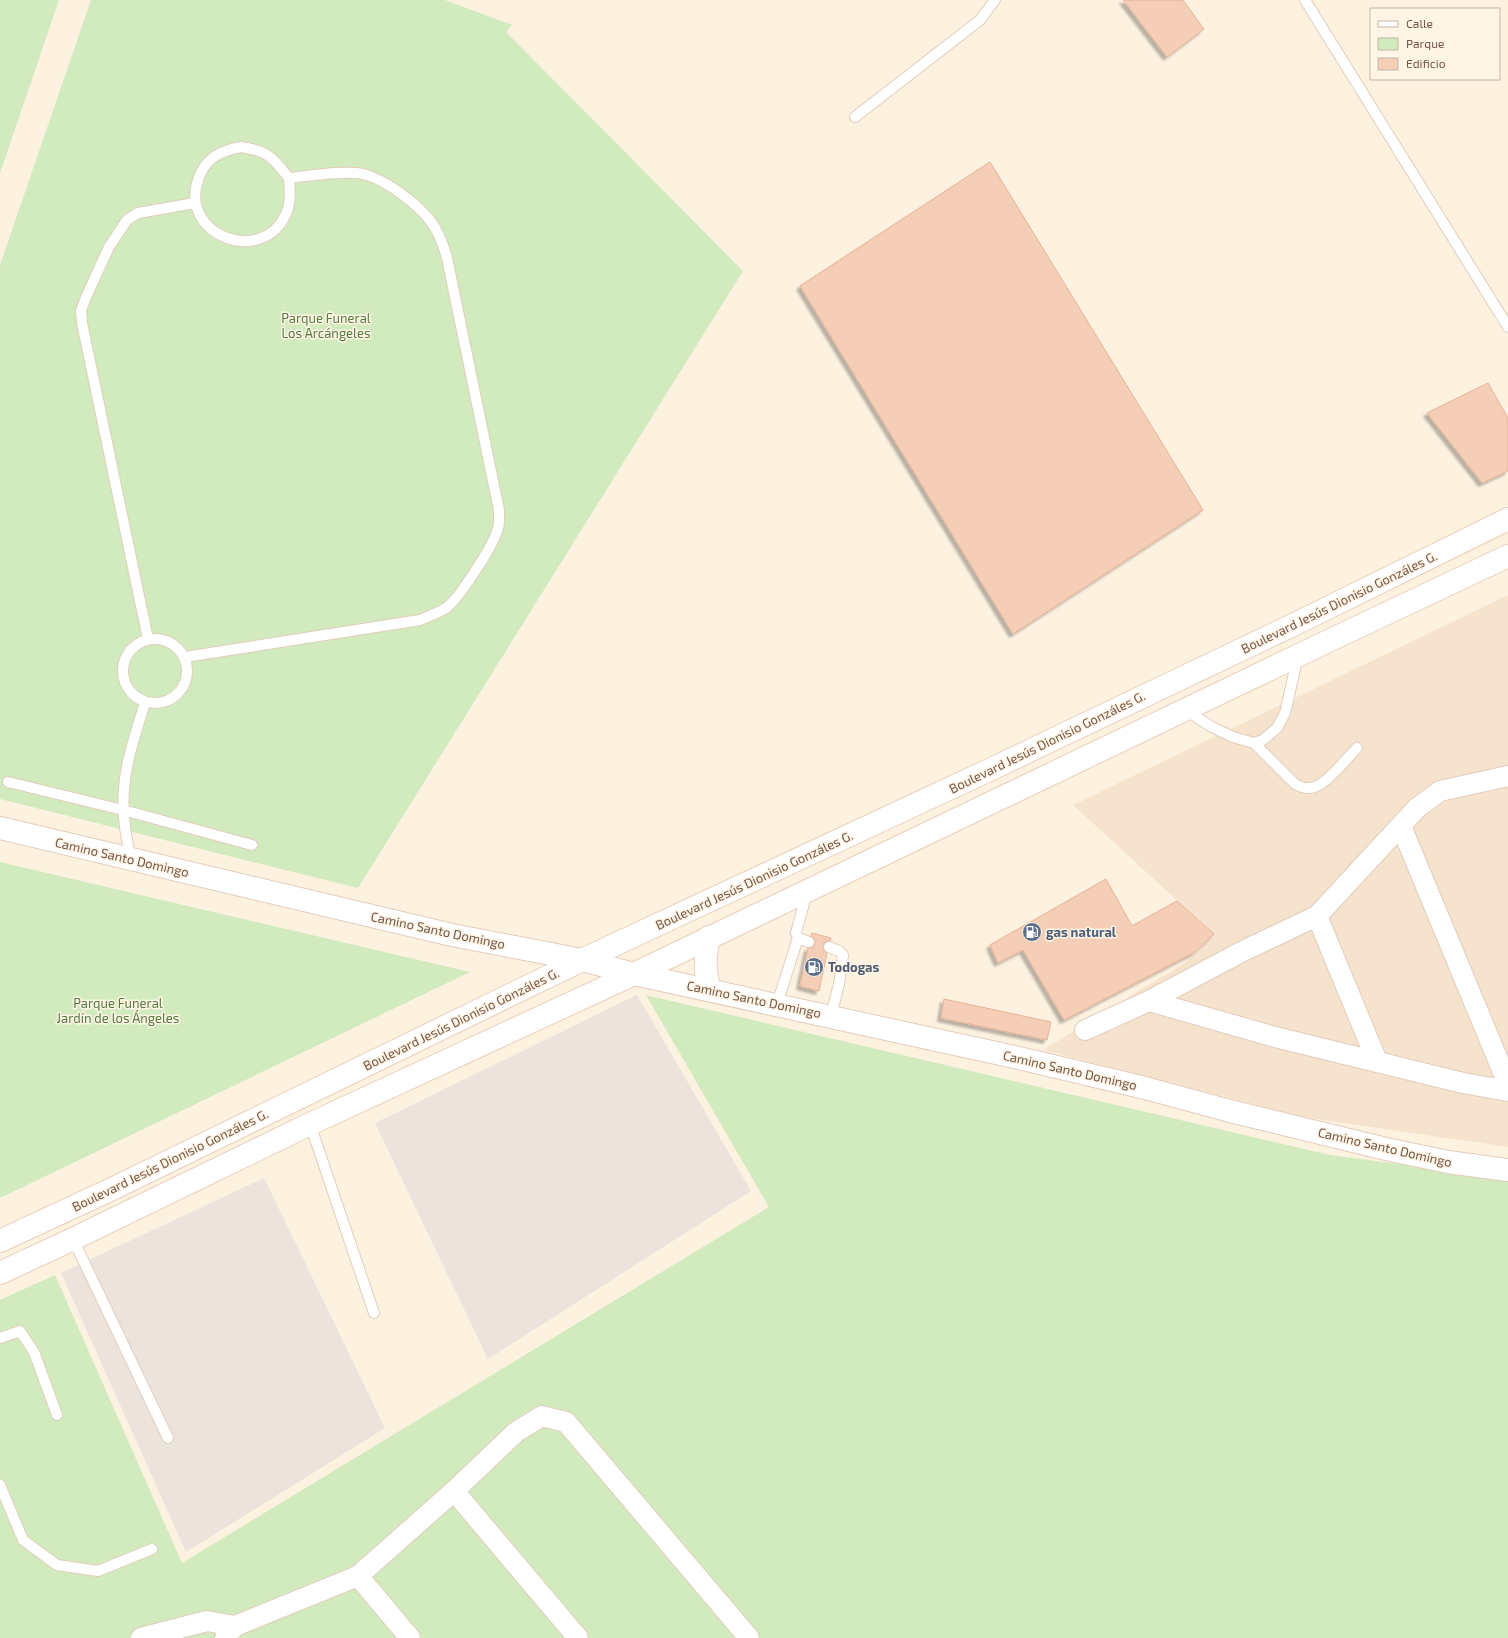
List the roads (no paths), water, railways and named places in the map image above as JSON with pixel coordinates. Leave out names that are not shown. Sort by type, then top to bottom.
[{"type":"main road","name":"Boulevard Jesús Dionisio Gonzáles G.","points":[[0,1241],[126,1182],[582,960],[985,772],[1295,624],[1508,519]]},
{"type":"main road","points":[[0,1272],[73,1239],[310,1124],[634,974],[808,889],[1508,556]]},
{"type":"main road","name":"Camino Santo Domingo","points":[[0,828],[452,935],[582,960],[634,974],[831,1016],[1137,1086],[1230,1111],[1386,1149],[1448,1162],[1508,1170]]},
{"type":"main road","points":[[709,937],[704,964],[710,990]]},
{"type":"street","points":[[1085,1030],[1149,1001],[1243,951],[1317,916],[1417,808],[1440,791],[1506,782]]},
{"type":"street","points":[[1401,826],[1508,1084]]},
{"type":"street","points":[[1317,916],[1377,1061]]},
{"type":"street","points":[[1149,1001],[1275,1037],[1463,1083],[1508,1091]]},
{"type":"street","points":[[141,1638],[206,1621],[238,1632],[358,1576],[454,1491],[516,1432],[542,1416],[566,1422],[749,1638]]},
{"type":"street","points":[[454,1491],[578,1638]]},
{"type":"street","points":[[358,1576],[410,1638]]},
{"type":"lane","points":[[855,117],[980,20],[995,0]]},
{"type":"lane","points":[[1306,0],[1508,327]]},
{"type":"lane","points":[[241,147],[257,149],[272,157],[290,178],[290,199],[286,214],[278,227],[266,236],[252,241],[237,242],[222,237],[210,229],[201,217],[196,203],[195,187],[201,171],[211,159],[225,150],[241,147]]},
{"type":"lane","points":[[185,657],[420,620],[447,608],[477,567],[497,531],[499,510],[449,265],[442,243],[434,226],[408,200],[394,189],[364,174],[351,173],[290,178]]},
{"type":"lane","points":[[148,639],[82,323],[81,310],[109,248],[127,220],[138,213],[196,203]]},
{"type":"lane","points":[[159,638],[178,648],[185,657],[188,672],[184,688],[167,702],[156,704],[145,702],[128,690],[124,680],[123,669],[125,659],[130,650],[138,643],[148,639],[159,638]]},
{"type":"lane","points":[[1254,743],[1269,736],[1282,720],[1288,704],[1298,656]]},
{"type":"lane","points":[[131,859],[124,826],[124,788],[127,767],[145,702]]},
{"type":"lane","points":[[1185,709],[1225,734],[1243,741],[1254,743],[1295,784],[1302,788],[1318,786],[1357,748]]},
{"type":"lane","points":[[8,782],[123,810],[252,845]]},
{"type":"lane","points":[[777,1004],[798,938],[796,930],[808,889]]},
{"type":"lane","points":[[798,938],[810,942]]},
{"type":"lane","points":[[829,947],[839,951],[843,955],[839,984],[831,1016]]},
{"type":"lane","points":[[310,1124],[374,1314]]},
{"type":"lane","points":[[73,1239],[168,1438]]},
{"type":"lane","points":[[0,1338],[20,1332],[34,1352],[57,1416]]},
{"type":"lane","points":[[0,1485],[23,1540],[57,1565],[98,1571],[152,1549]]},
{"type":"place","name":"gas natural","points":[[1032,932]]},
{"type":"place","name":"Todogas","points":[[814,967]]},
{"type":"park label","name":"Parque Funeral Los Arcángeles","points":[[326,326]]},
{"type":"park label","name":"Parque Funeral Jardín de los Ángeles","points":[[118,1010]]}]
